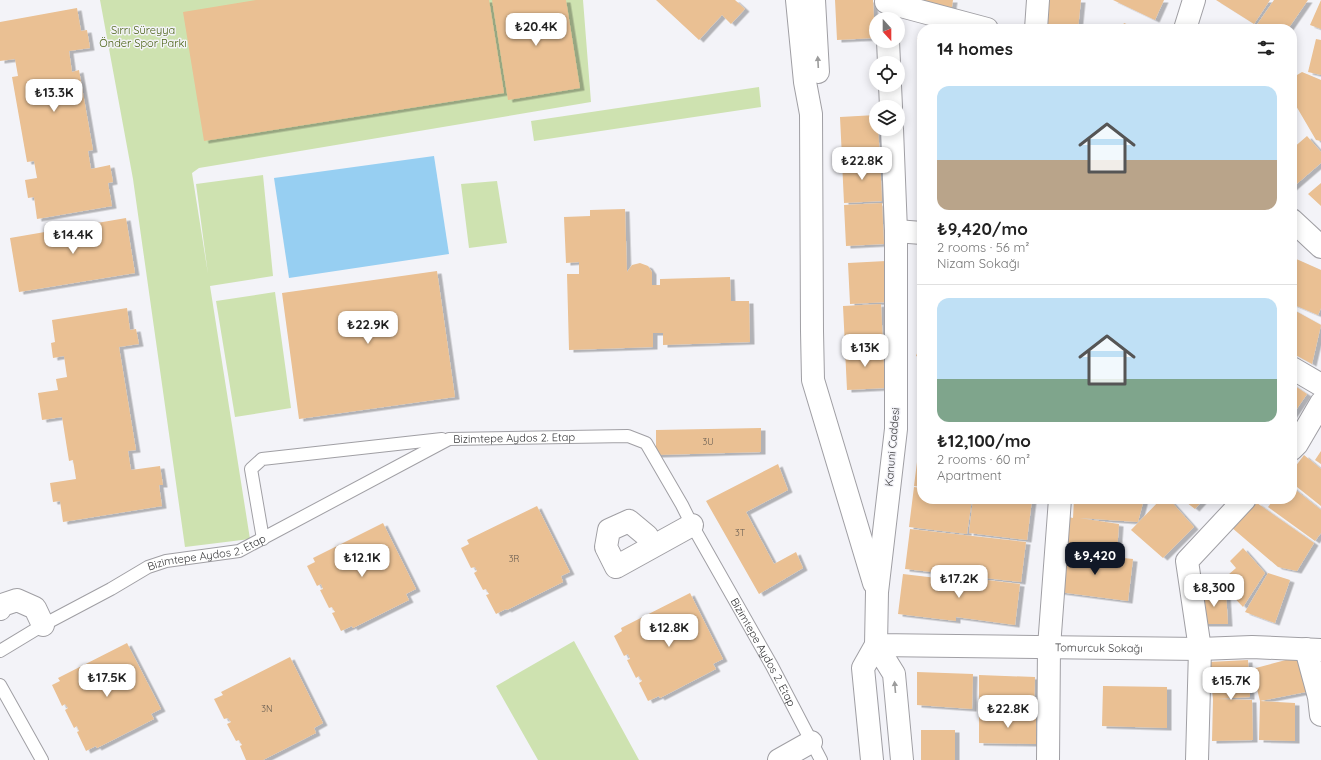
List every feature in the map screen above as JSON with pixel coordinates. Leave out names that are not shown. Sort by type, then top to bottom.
[{"type":"street","points":[[797,0],[805,82],[811,114],[813,380],[877,592]]},
{"type":"street","points":[[811,114],[819,82],[814,0]]},
{"type":"street","points":[[1036,24],[1038,0]]},
{"type":"street","points":[[1187,24],[1194,0]]},
{"type":"street","points":[[886,7],[965,24]]},
{"type":"street","name":"Kanuni Caddesi","points":[[872,760],[863,668],[876,645],[877,592],[896,429],[896,231],[892,136]]},
{"type":"street","points":[[1297,225],[1321,247]]},
{"type":"street","points":[[896,231],[917,233]]},
{"type":"street","points":[[1297,371],[1321,385]]},
{"type":"street","points":[[1297,444],[1321,403]]},
{"type":"street","points":[[1048,760],[1048,647],[1060,504]]},
{"type":"street","points":[[1197,760],[1200,649],[1187,561],[1240,504]]},
{"type":"street","points":[[647,536],[628,521],[609,530],[606,547],[616,567],[692,525]]},
{"type":"street","points":[[0,609],[2,605],[17,600],[35,608],[43,625]]},
{"type":"street","points":[[876,645],[894,674],[902,760]]},
{"type":"street","name":"Tomurcuk Sokağı","points":[[876,645],[1200,649],[1252,647],[1313,649]]},
{"type":"street","points":[[1313,649],[1321,715]]},
{"type":"street","points":[[779,760],[816,751]]},
{"type":"lane","name":"Bizimtepe Aydos 2. Etap","points":[[0,651],[43,625],[111,589],[148,567],[166,560],[239,551],[449,438],[628,436],[646,443],[772,666],[816,751]]},
{"type":"lane","points":[[263,538],[251,469],[262,459],[449,438]]},
{"type":"lane","points":[[0,685],[42,760]]},
{"type":"green space","name":"Sırrı Süreyya Önder Spor Parkı","points":[[100,0],[583,0],[591,102],[199,168],[192,173],[208,274],[196,184],[263,175],[273,276],[210,286],[250,539],[185,547],[133,179]]},
{"type":"green space","points":[[759,87],[761,107],[534,141],[531,121]]},
{"type":"green space","points":[[497,181],[507,243],[469,248],[461,184]]},
{"type":"green space","points":[[275,292],[291,408],[235,417],[216,301]]},
{"type":"green space","points":[[574,641],[639,760],[538,760],[496,686]]},
{"type":"water","points":[[434,156],[449,254],[289,278],[274,178]]},
{"type":"building","points":[[256,0],[489,0],[504,93],[204,141],[183,12]]},
{"type":"building","points":[[492,0],[566,0],[580,88],[508,100]]},
{"type":"building","points":[[656,0],[735,0],[745,9],[731,24],[722,15],[699,40]]},
{"type":"building","points":[[835,0],[873,0],[874,12],[869,12],[869,38],[837,40]]},
{"type":"building","points":[[919,0],[953,0],[951,13]]},
{"type":"building","points":[[1049,0],[1081,0],[1079,24],[1047,24]]},
{"type":"building","points":[[1113,0],[1164,0],[1155,20]]},
{"type":"building","points":[[1216,0],[1270,0],[1254,24]]},
{"type":"building","points":[[1274,0],[1308,0],[1291,24],[1257,24]]},
{"type":"building","points":[[1321,0],[1321,29],[1310,25]]},
{"type":"building","points":[[77,8],[81,31],[87,30],[90,48],[69,51],[72,72],[79,70],[93,150],[88,151],[91,169],[110,165],[113,182],[108,183],[112,206],[37,219],[34,197],[28,198],[25,180],[37,178],[34,161],[27,162],[12,77],[18,76],[15,59],[0,61],[0,22]]},
{"type":"building","points":[[1316,39],[1321,40],[1321,75],[1308,72]]},
{"type":"building","points":[[1302,72],[1321,80],[1321,141],[1316,140],[1297,108],[1297,75]]},
{"type":"building","points":[[869,115],[869,136],[879,136],[880,156],[842,158],[840,117]]},
{"type":"building","points":[[1307,136],[1321,152],[1321,163],[1297,184],[1297,145]]},
{"type":"building","points":[[880,159],[882,201],[844,203],[842,161]]},
{"type":"building","points":[[1321,183],[1321,206],[1308,194]]},
{"type":"building","points":[[882,203],[884,244],[846,246],[844,205]]},
{"type":"building","points":[[625,209],[627,272],[632,265],[640,263],[648,266],[652,272],[652,285],[660,285],[660,279],[730,277],[731,301],[749,301],[750,342],[663,345],[663,333],[653,333],[653,347],[569,350],[567,274],[579,274],[579,262],[566,263],[564,217],[590,216],[590,210]]},
{"type":"building","points":[[126,218],[135,273],[19,292],[10,238]]},
{"type":"building","points":[[1297,259],[1321,270],[1321,308],[1318,315],[1297,306]]},
{"type":"building","points":[[886,261],[888,302],[850,304],[848,263]]},
{"type":"building","points":[[437,271],[455,397],[299,419],[282,293]]},
{"type":"building","points":[[881,304],[883,345],[845,347],[843,306]]},
{"type":"building","points":[[127,308],[130,330],[136,329],[139,344],[119,347],[136,450],[128,451],[131,470],[160,466],[163,485],[159,485],[162,506],[63,522],[60,501],[53,502],[50,483],[76,479],[73,460],[69,461],[62,417],[42,420],[38,393],[58,390],[56,379],[67,377],[64,356],[53,358],[51,343],[55,342],[52,320]]},
{"type":"building","points":[[1297,312],[1321,325],[1312,364],[1297,356]]},
{"type":"building","points":[[883,347],[885,388],[847,390],[845,349]]},
{"type":"building","points":[[1297,387],[1307,394],[1297,409]]},
{"type":"building","points":[[761,428],[761,452],[656,455],[656,430]]},
{"type":"building","points":[[1321,451],[1321,464],[1315,460]]},
{"type":"building","points":[[1304,455],[1321,469],[1321,506],[1297,487],[1297,464]]},
{"type":"building","points":[[917,462],[917,486],[914,486]]},
{"type":"building","points":[[778,464],[788,490],[746,512],[774,564],[796,552],[803,568],[759,594],[706,501]]},
{"type":"building","points":[[914,487],[917,487],[917,504],[971,504],[967,534],[909,527]]},
{"type":"building","points":[[1297,491],[1321,510],[1321,533],[1315,541],[1268,507],[1270,504],[1297,504]]},
{"type":"building","points":[[972,504],[1032,504],[1027,540],[969,533]]},
{"type":"building","points":[[1074,504],[1143,504],[1138,522],[1079,518],[1119,524],[1117,552],[1062,547],[1064,516],[1073,518]]},
{"type":"building","points":[[1156,504],[1173,504],[1194,527],[1163,558],[1131,530]]},
{"type":"building","points":[[1188,504],[1200,504],[1195,509]]},
{"type":"building","points":[[1256,504],[1258,504],[1314,543],[1297,571],[1278,567],[1231,527]]},
{"type":"building","points":[[537,506],[570,572],[561,576],[563,582],[496,614],[486,595],[489,594],[486,589],[483,590],[474,573],[477,571],[475,567],[471,568],[461,548],[469,544],[467,540]]},
{"type":"building","points":[[383,523],[416,589],[406,594],[409,600],[353,628],[352,626],[341,631],[332,613],[335,612],[332,607],[329,608],[320,590],[323,589],[321,584],[317,586],[307,566],[315,562],[313,558]]},
{"type":"building","points":[[910,529],[1026,542],[1021,582],[905,569]]},
{"type":"building","points":[[1243,548],[1265,573],[1243,607],[1224,587],[1233,582],[1228,575],[1236,568],[1230,561]]},
{"type":"building","points":[[1061,551],[1133,559],[1128,601],[1059,592]]},
{"type":"building","points":[[1268,573],[1290,580],[1275,623],[1245,612]]},
{"type":"building","points":[[903,574],[962,581],[962,577],[1020,584],[1015,625],[956,617],[956,621],[898,614]]},
{"type":"building","points":[[1201,591],[1226,593],[1228,624],[1203,624]]},
{"type":"building","points":[[690,593],[723,659],[713,664],[716,669],[660,698],[659,696],[648,701],[639,683],[642,681],[639,676],[636,678],[627,660],[630,659],[628,654],[624,656],[614,636],[622,631],[621,628]]},
{"type":"building","points":[[127,643],[161,709],[151,714],[154,719],[97,748],[96,746],[86,751],[77,732],[79,731],[77,726],[74,728],[65,710],[68,708],[65,704],[62,706],[52,685],[60,681],[58,678]]},
{"type":"building","points":[[290,657],[323,723],[314,728],[316,733],[263,760],[246,760],[240,746],[242,745],[239,740],[236,741],[227,724],[231,722],[228,718],[224,719],[214,699],[223,695],[221,692]]},
{"type":"building","points":[[1297,657],[1306,692],[1260,701],[1252,669]]},
{"type":"building","points":[[1248,660],[1250,697],[1216,699],[1252,700],[1253,740],[1212,741],[1213,699],[1209,662]]},
{"type":"building","points":[[917,672],[973,674],[972,709],[917,705]]},
{"type":"building","points":[[979,675],[1035,677],[1034,712],[979,709]]},
{"type":"building","points":[[1103,686],[1167,687],[1167,728],[1102,726]]},
{"type":"building","points":[[1260,701],[1295,703],[1295,741],[1259,740]]},
{"type":"building","points":[[1036,714],[1036,744],[979,743],[979,715]]},
{"type":"building","points":[[921,730],[955,730],[955,760],[921,760]]}]
